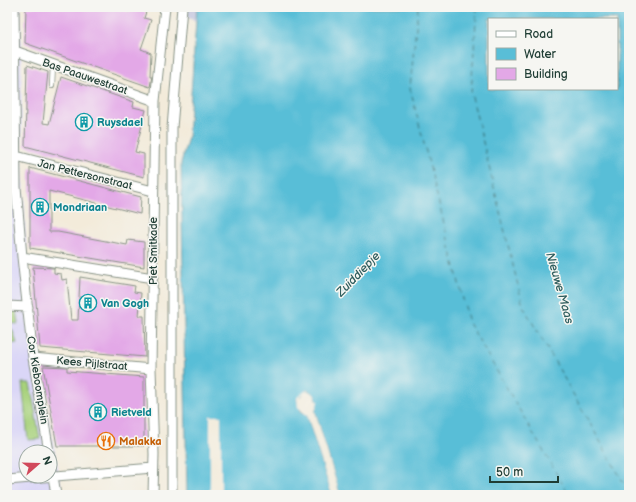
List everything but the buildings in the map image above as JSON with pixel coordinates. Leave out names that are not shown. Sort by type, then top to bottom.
[{"type":"street","name":"Cor Kieboomplein","points":[[14,7],[15,51],[11,77],[16,156],[12,187],[22,257],[26,307],[33,358],[48,444]]},
{"type":"street","name":"Piet Smitkade","points":[[172,495],[172,128],[182,7]]},
{"type":"street","name":"Piet Smitkade","points":[[153,495],[152,468],[154,454],[151,369],[153,191],[155,101],[163,8]]},
{"type":"street","name":"Bas Paauwestraat","points":[[15,51],[155,101]]},
{"type":"street","name":"Jan Pettersonstraat","points":[[16,156],[153,191]]},
{"type":"street","points":[[22,257],[153,278]]},
{"type":"street","points":[[7,306],[26,307]]},
{"type":"street","name":"Kees Pijlstraat","points":[[33,358],[151,369]]},
{"type":"street","points":[[58,477],[152,468]]},
{"type":"street","points":[[7,480],[18,479]]},
{"type":"street","points":[[55,484],[56,495]]},
{"type":"lane","points":[[52,86],[53,65]]},
{"type":"shaded area","points":[[7,7],[21,7],[22,146],[26,246],[36,350],[54,444],[18,444],[18,484],[58,484],[58,468],[63,495],[7,495]]},
{"type":"shaded area","points":[[171,7],[215,7],[213,31]]},
{"type":"green space","points":[[16,309],[18,324],[7,323],[7,311]]},
{"type":"green space","points":[[12,329],[17,343],[7,344],[7,331]]},
{"type":"green space","points":[[22,383],[30,383],[40,439],[28,440]]},
{"type":"water","points":[[197,7],[629,7],[629,495],[340,495],[315,411],[317,399],[314,394],[307,390],[297,399],[301,411],[307,415],[332,495],[187,495],[181,163],[188,137]]},
{"type":"pier","points":[[307,390],[314,394],[318,402],[315,411],[340,495],[337,495],[313,412],[316,402],[312,395],[307,392],[300,396],[300,406],[309,414],[334,495],[332,495],[307,415],[298,407],[297,398]]},
{"type":"pier","points":[[210,416],[221,416],[221,495],[210,495]]},
{"type":"ferry route","points":[[418,7],[410,88],[469,323],[569,495]]},
{"type":"ferry route","points":[[477,7],[471,93],[523,306],[629,492]]},
{"type":"place","name":"Ruysdael","points":[[84,122]]},
{"type":"place","name":"Mondriaan","points":[[40,207]]},
{"type":"place","name":"Van Gogh","points":[[88,303]]},
{"type":"place","name":"Rietveld","points":[[98,412]]},
{"type":"place","name":"Malakka","points":[[106,441]]},
{"type":"water label","name":"Zuiddiepje","points":[[358,274]]},
{"type":"water label","name":"Nieuwe Maas","points":[[560,288]]}]
